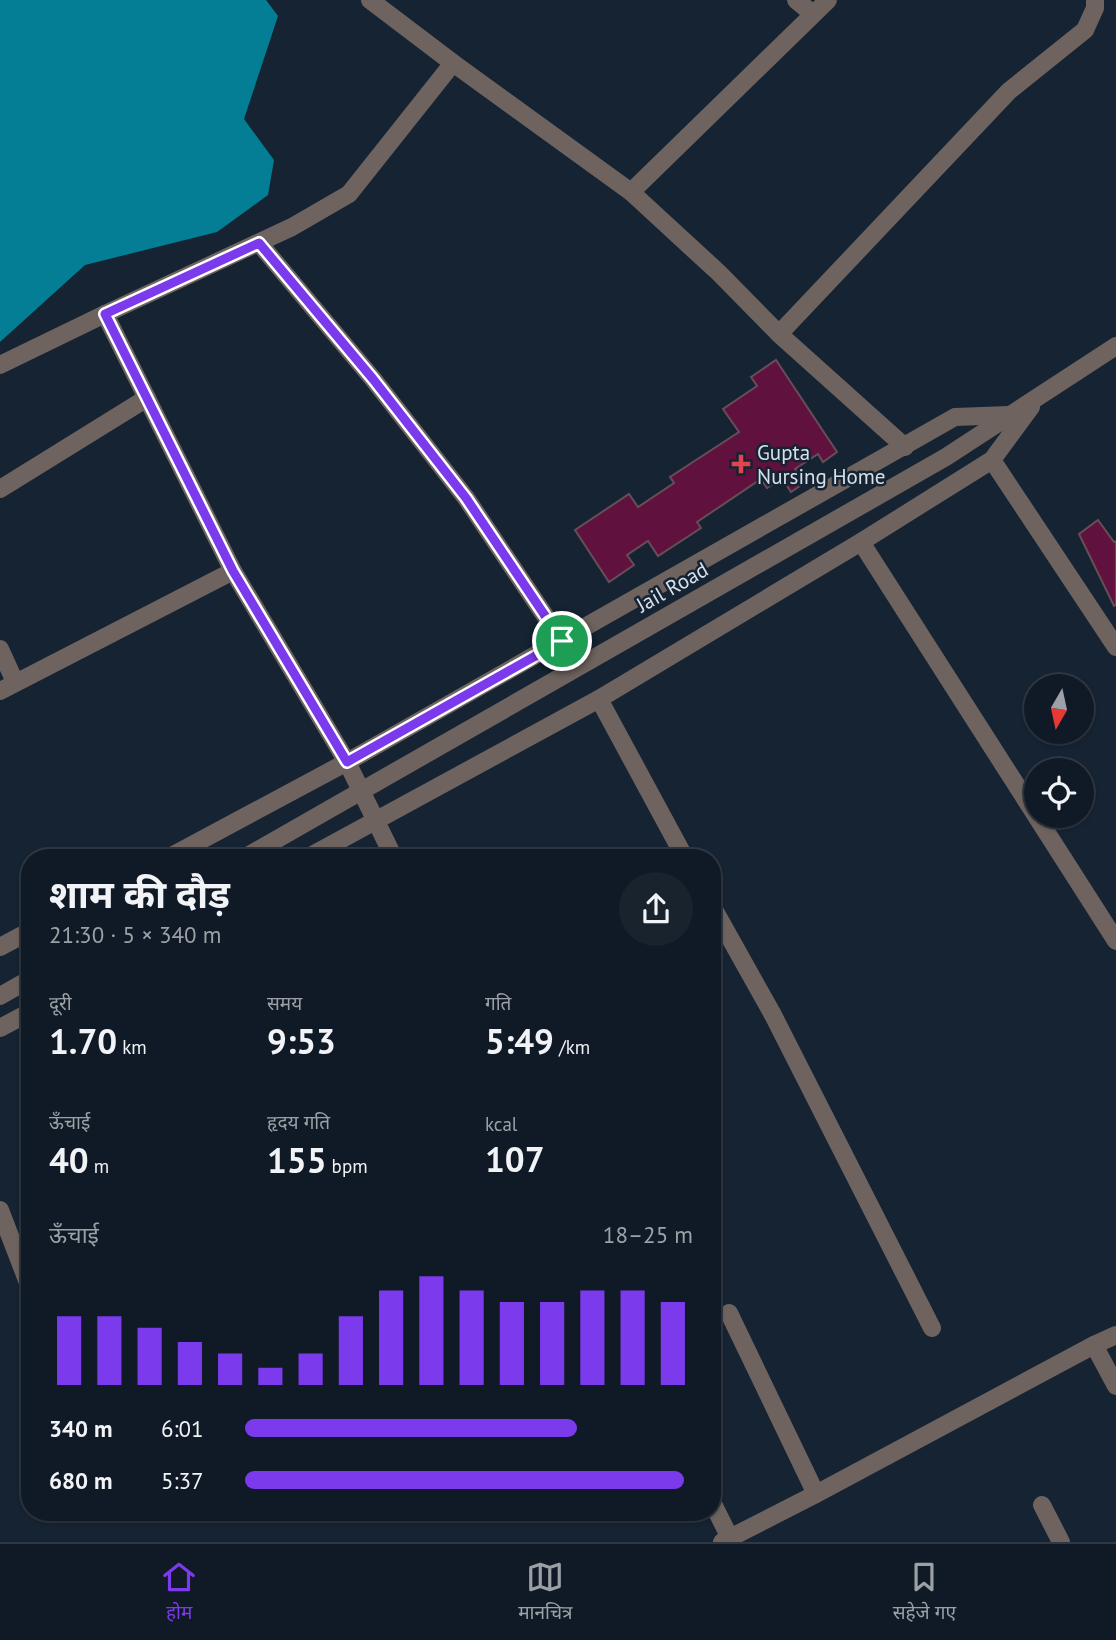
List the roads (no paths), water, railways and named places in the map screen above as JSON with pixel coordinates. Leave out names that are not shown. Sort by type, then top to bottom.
[{"type":"street","points":[[370,0],[631,192],[719,272],[779,334],[905,447]]},
{"type":"street","points":[[796,0],[813,14]]},
{"type":"street","points":[[631,192],[828,0]]},
{"type":"street","points":[[779,334],[1009,91],[1085,30],[1095,8],[1095,0]]},
{"type":"street","points":[[0,365],[292,227],[349,194],[453,63]]},
{"type":"street","points":[[259,243],[373,379],[466,498],[562,641]]},
{"type":"street","points":[[105,314],[233,571],[347,762],[390,849]]},
{"type":"street","name":"Jail Road","points":[[260,849],[946,457],[1116,346]]},
{"type":"street","points":[[0,489],[147,398]]},
{"type":"street","points":[[323,849],[599,699],[992,460],[1038,398]]},
{"type":"street","points":[[185,849],[347,762],[955,417],[1012,415]]},
{"type":"street","points":[[992,460],[1116,647]]},
{"type":"street","points":[[861,542],[1116,941]]},
{"type":"street","points":[[0,649],[8,687],[233,571]]},
{"type":"street","points":[[599,699],[680,849]]},
{"type":"street","points":[[721,922],[773,1015],[932,1328]]},
{"type":"street","points":[[0,947],[21,936]]},
{"type":"street","points":[[0,996],[21,984]]},
{"type":"street","points":[[0,1028],[21,1017]]},
{"type":"street","points":[[0,1210],[21,1265]]},
{"type":"street","points":[[729,1313],[816,1494]]},
{"type":"street","points":[[719,1521],[726,1540],[1116,1335]]},
{"type":"street","points":[[1094,1345],[1116,1386]]},
{"type":"street","points":[[1042,1505],[1061,1542]]},
{"type":"water","points":[[0,0],[266,0],[278,16],[244,119],[274,160],[268,195],[217,232],[85,265],[0,342]]},
{"type":"place","name":"Gupta Nursing Home","points":[[741,464]]}]
